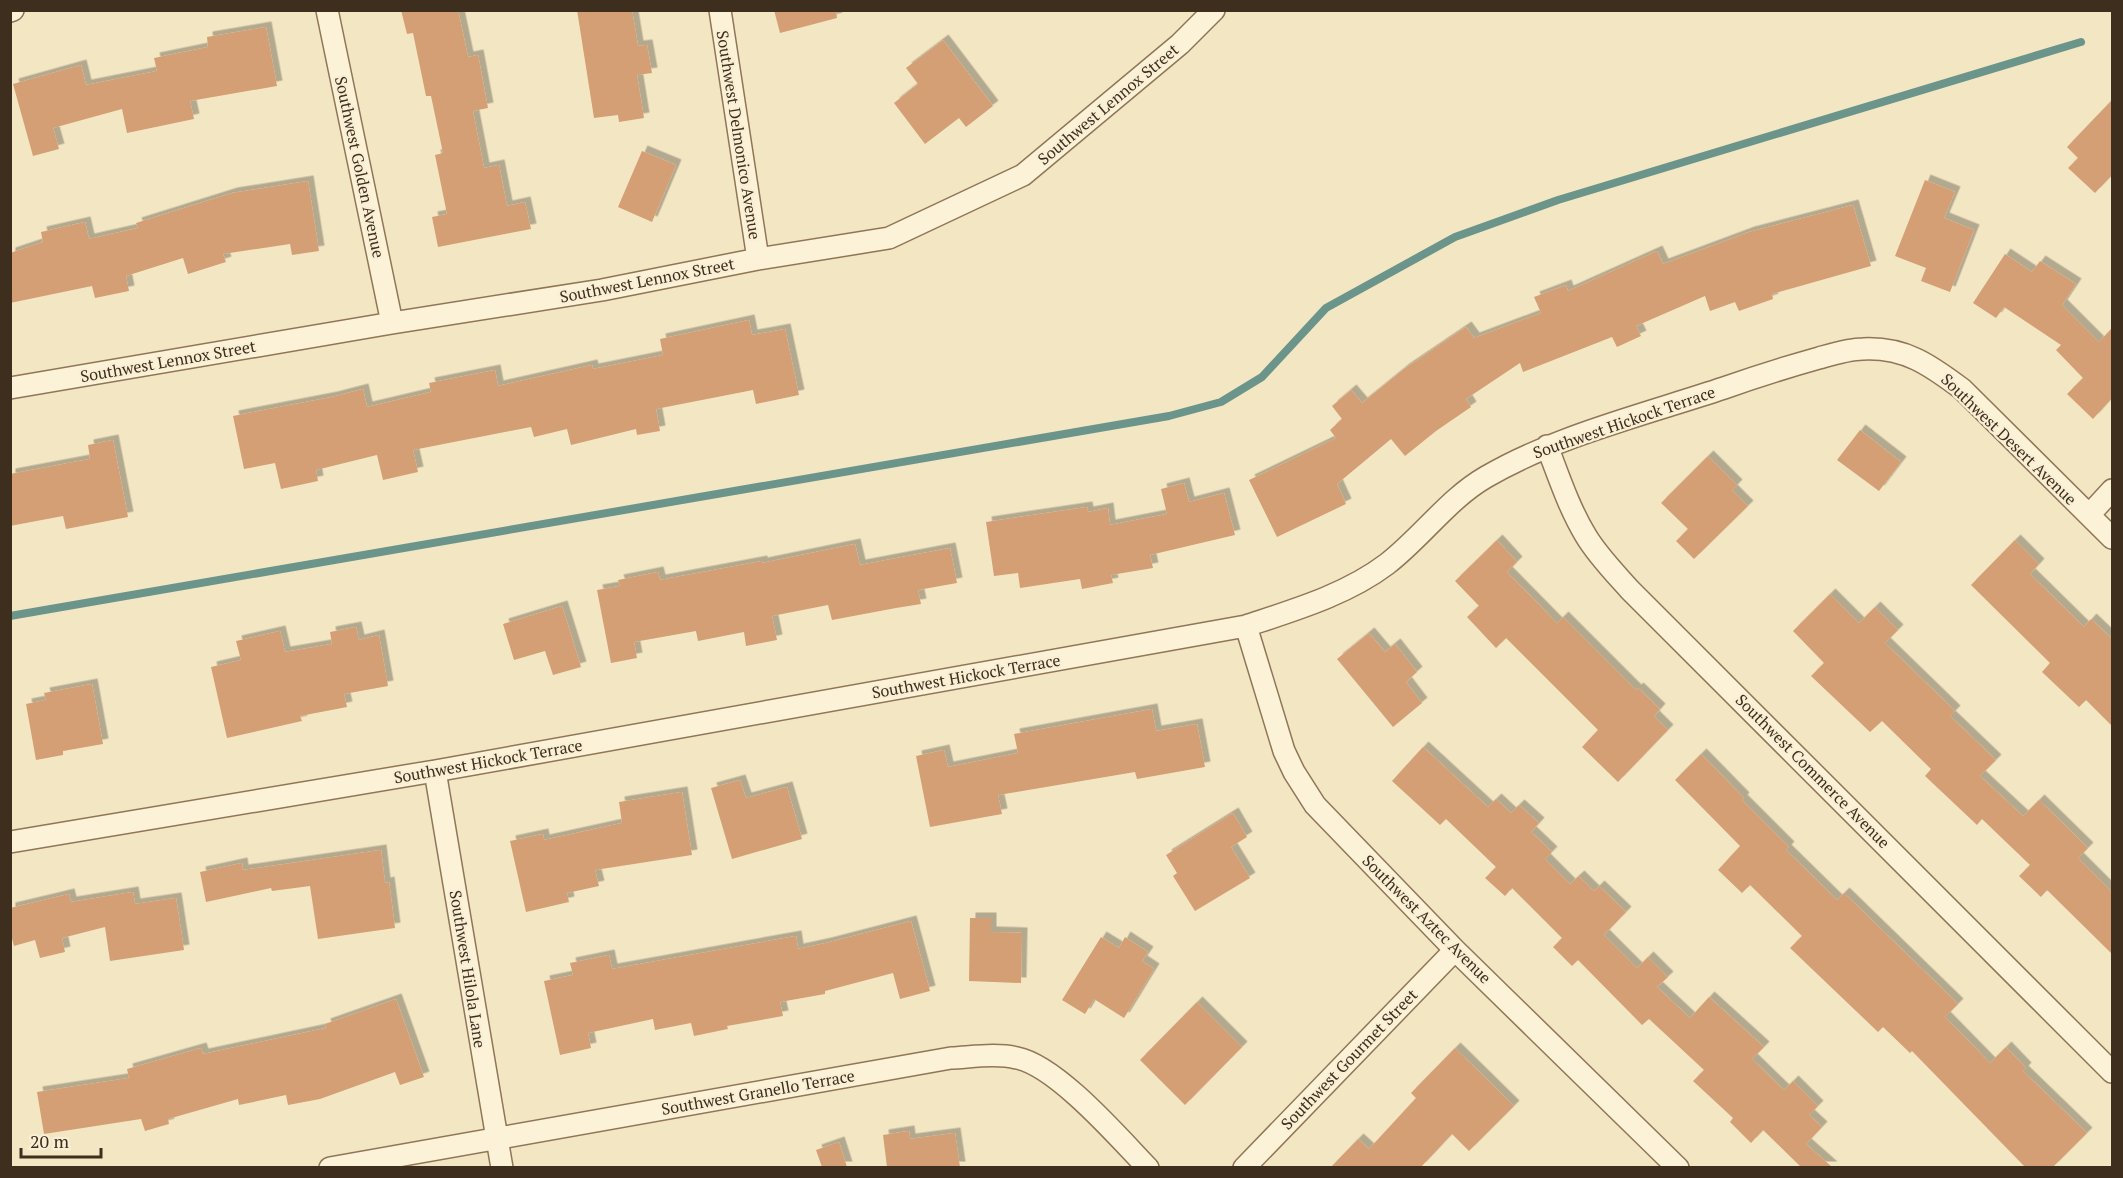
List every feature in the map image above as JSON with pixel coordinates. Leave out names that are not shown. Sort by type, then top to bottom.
[{"type":"street","name":"Southwest Golden Avenue","points":[[327,10],[392,323]]},
{"type":"street","name":"Southwest Delmonico Avenue","points":[[720,10],[758,259]]},
{"type":"street","name":"Southwest Lennox Street","points":[[10,388],[602,290],[758,259],[890,238],[1023,175],[1180,44],[1214,10]]},
{"type":"street","name":"Southwest Hickock Terrace","points":[[10,842],[435,771],[1246,626],[1309,605],[1357,583],[1387,564],[1452,503],[1484,478],[1547,447],[1794,364],[1863,349]]},
{"type":"street","name":"Southwest Desert Avenue","points":[[1863,349],[1888,350],[1910,355],[1936,369],[1962,389],[2112,538]]},
{"type":"street","name":"Southwest Commerce Avenue","points":[[1547,447],[1568,501],[1586,536],[1604,561],[1630,590],[2112,1072]]},
{"type":"street","points":[[2089,515],[2112,490]]},
{"type":"street","name":"Southwest Aztec Avenue","points":[[1246,626],[1284,751],[1315,805],[1455,950],[1678,1167]]},
{"type":"street","name":"Southwest Hilola Lane","points":[[435,771],[502,1167]]},
{"type":"street","name":"Southwest Gourmet Street","points":[[1244,1167],[1455,950]]},
{"type":"street","name":"Southwest Granello Terrace","points":[[330,1167],[951,1058],[1008,1057],[1017,1058],[1040,1068],[1062,1084],[1148,1167]]},
{"type":"building","points":[[401,10],[458,10],[468,57],[478,55],[488,108],[473,111],[484,168],[499,165],[507,206],[525,202],[531,229],[438,247],[432,217],[447,214],[435,155],[443,153],[431,96],[426,96],[413,33],[407,34]]},
{"type":"building","points":[[577,10],[632,10],[638,46],[647,45],[652,73],[637,75],[644,118],[619,122],[618,115],[594,118]]},
{"type":"building","points":[[774,10],[836,10],[837,18],[780,33]]},
{"type":"building","points":[[266,27],[277,86],[190,101],[194,119],[127,133],[122,109],[53,128],[59,149],[33,156],[13,84],[81,65],[86,85],[157,71],[154,58],[208,47],[207,37]]},
{"type":"building","points":[[943,40],[993,106],[966,127],[959,118],[925,144],[894,103],[918,84],[906,68]]},
{"type":"building","points":[[2112,100],[2112,175],[2095,193],[2068,168],[2078,158],[2067,147]]},
{"type":"building","points":[[642,151],[676,165],[652,222],[618,207]]},
{"type":"building","points":[[1925,180],[1955,192],[1944,218],[1974,230],[1950,292],[1921,281],[1926,268],[1895,256]]},
{"type":"building","points":[[308,181],[319,251],[292,255],[290,244],[223,254],[226,262],[188,274],[183,258],[126,276],[129,291],[95,298],[92,286],[10,303],[10,253],[43,242],[41,232],[85,222],[89,239],[138,228],[136,223],[232,193]]},
{"type":"building","points":[[1853,205],[1871,266],[1772,294],[1773,299],[1739,311],[1735,302],[1710,311],[1705,296],[1636,326],[1641,336],[1617,347],[1612,337],[1523,372],[1520,363],[1466,399],[1471,407],[1405,456],[1391,439],[1337,484],[1346,504],[1277,537],[1249,480],[1336,438],[1330,430],[1342,419],[1332,406],[1351,390],[1362,403],[1404,369],[1466,327],[1474,338],[1541,313],[1534,297],[1566,285],[1568,291],[1657,251],[1663,264],[1749,232]]},
{"type":"building","points":[[2005,254],[2032,272],[2040,261],[2076,284],[2062,305],[2099,342],[2112,328],[2112,398],[2093,419],[2067,394],[2083,378],[2056,350],[2061,345],[2004,307],[1996,318],[1973,303]]},
{"type":"building","points":[[749,320],[752,335],[785,329],[799,395],[756,404],[753,390],[656,409],[660,431],[637,435],[636,429],[571,445],[567,429],[534,437],[531,427],[413,450],[418,472],[383,480],[377,455],[316,470],[318,481],[281,489],[275,463],[244,469],[233,416],[363,389],[367,407],[431,392],[429,383],[495,370],[498,386],[592,365],[593,369],[663,355],[660,339]]},
{"type":"building","points":[[1860,430],[1901,462],[1879,491],[1837,460]]},
{"type":"building","points":[[113,440],[128,517],[66,529],[63,516],[10,526],[10,474],[90,459],[88,445]]},
{"type":"building","points":[[1708,456],[1737,485],[1732,490],[1748,506],[1694,559],[1676,541],[1688,529],[1661,503]]},
{"type":"building","points":[[1184,483],[1189,502],[1224,493],[1235,535],[1150,555],[1153,568],[1111,575],[1113,583],[1082,589],[1080,579],[1020,588],[1018,573],[994,576],[986,522],[1087,507],[1088,512],[1108,508],[1110,525],[1167,514],[1161,489]]},
{"type":"building","points":[[1497,540],[1517,562],[1507,572],[1557,623],[1563,617],[1636,690],[1638,688],[1660,709],[1654,716],[1668,730],[1618,782],[1582,747],[1598,730],[1506,638],[1496,648],[1467,617],[1479,606],[1455,581]]},
{"type":"building","points":[[2015,540],[2039,564],[2030,574],[2084,627],[2091,619],[2112,639],[2112,726],[2086,700],[2079,707],[2042,672],[2050,663],[1971,585]]},
{"type":"building","points":[[855,544],[860,565],[950,548],[957,583],[918,590],[921,604],[832,620],[828,605],[772,616],[777,640],[746,646],[744,632],[698,641],[696,631],[634,642],[637,658],[611,663],[597,590],[620,586],[618,580],[658,572],[660,580],[762,561],[762,563]]},
{"type":"building","points":[[1830,594],[1859,623],[1875,607],[1898,630],[1885,643],[1955,711],[1950,716],[1996,760],[1980,776],[2023,816],[2039,800],[2088,848],[2078,858],[2112,892],[2112,954],[2047,890],[2041,897],[2019,876],[2030,865],[1982,819],[1977,825],[1925,776],[1931,769],[1882,721],[1870,732],[1811,676],[1824,663],[1793,631]]},
{"type":"building","points":[[562,606],[581,667],[553,675],[545,651],[514,660],[503,624]]},
{"type":"building","points":[[356,627],[359,640],[379,635],[388,686],[344,694],[347,707],[300,716],[302,721],[227,738],[211,667],[241,660],[236,641],[280,631],[285,652],[332,644],[330,632]]},
{"type":"building","points":[[1369,633],[1385,652],[1395,644],[1417,672],[1406,682],[1422,703],[1393,727],[1337,659]]},
{"type":"building","points":[[92,684],[103,744],[63,751],[63,755],[36,760],[26,704],[46,700],[44,693]]},
{"type":"building","points":[[1152,709],[1156,731],[1197,724],[1205,767],[1137,779],[1135,772],[998,795],[1002,814],[930,827],[916,756],[944,750],[948,767],[1018,753],[1014,734]]},
{"type":"building","points":[[1423,747],[1488,807],[1496,799],[1511,813],[1519,805],[1539,823],[1531,832],[1552,852],[1545,859],[1570,884],[1579,876],[1594,891],[1599,886],[1626,912],[1604,935],[1637,968],[1648,957],[1668,977],[1657,987],[1690,1018],[1709,997],[1764,1047],[1752,1059],[1784,1090],[1793,1081],[1818,1106],[1809,1115],[1822,1127],[1806,1144],[1832,1167],[1801,1167],[1763,1130],[1751,1143],[1730,1122],[1733,1118],[1693,1081],[1704,1070],[1649,1019],[1642,1025],[1578,960],[1572,966],[1553,947],[1562,938],[1512,888],[1505,896],[1485,878],[1496,867],[1446,819],[1440,825],[1392,781]]},
{"type":"building","points":[[1701,754],[1744,798],[1742,800],[1789,847],[1786,850],[1837,900],[1844,893],[1958,1004],[1945,1017],[1990,1063],[2006,1047],[2026,1068],[2023,1071],[2087,1133],[2053,1167],[2025,1167],[1912,1051],[1910,1053],[1883,1027],[1878,1032],[1790,948],[1802,936],[1750,885],[1742,893],[1718,870],[1740,846],[1675,780]]},
{"type":"building","points":[[740,780],[746,798],[787,787],[802,839],[732,859],[711,788]]},
{"type":"building","points":[[682,792],[692,855],[595,870],[599,886],[567,893],[569,902],[526,912],[510,841],[543,834],[544,840],[622,823],[619,802]]},
{"type":"building","points":[[1233,813],[1247,837],[1231,847],[1250,878],[1195,911],[1173,876],[1177,873],[1166,855]]},
{"type":"building","points":[[381,850],[385,883],[389,882],[395,928],[318,939],[310,886],[272,891],[271,888],[206,902],[200,872],[242,863],[243,870]]},
{"type":"building","points":[[133,892],[135,904],[176,898],[184,950],[110,961],[105,927],[62,938],[65,952],[40,958],[35,940],[14,946],[10,931],[10,908],[69,894],[71,902]]},
{"type":"building","points":[[970,918],[991,918],[991,932],[1022,933],[1021,983],[969,981]]},
{"type":"building","points":[[911,921],[930,991],[900,999],[893,973],[825,991],[825,994],[780,1002],[783,1016],[727,1026],[728,1029],[694,1036],[691,1023],[655,1030],[653,1019],[588,1033],[591,1048],[560,1055],[544,981],[573,975],[570,963],[609,955],[612,969],[796,936],[798,949]]},
{"type":"building","points":[[1101,937],[1119,948],[1125,937],[1148,952],[1142,961],[1154,969],[1124,1018],[1094,999],[1085,1014],[1062,1000]]},
{"type":"building","points":[[396,999],[424,1077],[400,1085],[395,1072],[320,1099],[288,1105],[286,1095],[239,1105],[238,1099],[168,1119],[169,1124],[145,1131],[141,1119],[44,1134],[37,1092],[129,1078],[127,1069],[201,1048],[203,1054],[326,1028],[325,1024]]},
{"type":"building","points":[[1197,1002],[1242,1047],[1185,1105],[1140,1060]]},
{"type":"building","points":[[1455,1048],[1514,1106],[1469,1151],[1452,1134],[1421,1167],[1331,1167],[1358,1139],[1369,1149],[1416,1098],[1411,1093]]},
{"type":"building","points":[[909,1131],[910,1139],[955,1133],[960,1167],[887,1167],[883,1135]]},
{"type":"building","points":[[839,1142],[847,1167],[822,1167],[816,1150]]},
{"type":"waterway","points":[[10,616],[1169,416],[1221,402],[1262,377],[1326,308],[1455,237],[1558,200],[2081,42]]}]
